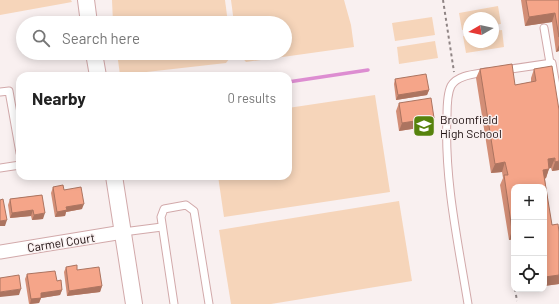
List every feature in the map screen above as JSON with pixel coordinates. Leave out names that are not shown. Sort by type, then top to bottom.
[{"type":"street","points":[[86,0],[88,16]]},
{"type":"street","points":[[95,60],[97,72]]},
{"type":"street","points":[[115,180],[134,304]]},
{"type":"street","name":"Carmel Court","points":[[0,252],[123,232]]},
{"type":"lane","points":[[544,28],[559,103]]},
{"type":"lane","points":[[468,304],[453,215],[447,160],[447,104],[451,87],[456,81],[463,77],[550,63]]},
{"type":"lane","points":[[0,92],[8,91],[16,132]]},
{"type":"lane","points":[[0,168],[16,166]]},
{"type":"lane","points":[[174,304],[161,217],[164,209],[186,205],[194,211],[209,304]]},
{"type":"lane","points":[[123,232],[162,227]]},
{"type":"path","points":[[443,0],[456,81]]},
{"type":"path","points":[[516,292],[517,301]]},
{"type":"shaded area","points":[[0,0],[71,0],[72,2],[0,15]]},
{"type":"shaded area","points":[[112,0],[225,0],[227,16],[113,16]]},
{"type":"shaded area","points":[[231,0],[344,0],[351,25],[354,47],[292,56],[292,16],[233,16]]},
{"type":"shaded area","points":[[498,6],[499,12],[465,12]]},
{"type":"shaded area","points":[[463,12],[463,30],[462,30],[459,13]]},
{"type":"shaded area","points":[[499,12],[501,24],[499,24]]},
{"type":"shaded area","points":[[432,17],[435,35],[395,41],[392,23]]},
{"type":"shaded area","points":[[499,30],[502,30],[504,47],[499,48]]},
{"type":"shaded area","points":[[435,41],[438,58],[399,64],[397,47]]},
{"type":"shaded area","points":[[465,48],[498,48],[466,53]]},
{"type":"shaded area","points":[[118,60],[228,60],[226,63],[146,72],[120,72]]},
{"type":"shaded area","points":[[244,60],[260,60],[246,62]]},
{"type":"shaded area","points":[[375,95],[390,192],[224,217],[219,180],[292,180],[292,107]]},
{"type":"shaded area","points":[[399,201],[412,281],[271,304],[231,304],[219,230]]},
{"type":"building","points":[[526,0],[559,0],[559,37],[555,13],[529,17]]},
{"type":"building","points":[[512,64],[515,85],[536,81],[534,69],[552,66],[559,110],[559,161],[555,162],[555,158],[548,159],[549,169],[543,170],[545,184],[511,184],[511,223],[504,175],[508,175],[505,162],[495,164],[480,69]]},
{"type":"building","points":[[426,74],[429,90],[398,95],[395,79]]},
{"type":"building","points":[[431,98],[434,118],[402,123],[399,103]]},
{"type":"building","points":[[63,185],[64,190],[81,187],[84,204],[66,207],[67,210],[57,212],[53,187]]},
{"type":"building","points":[[547,194],[552,225],[558,224],[559,275],[547,277]]},
{"type":"building","points":[[42,195],[45,213],[34,215],[33,210],[12,213],[10,199]]},
{"type":"building","points":[[3,199],[7,220],[0,221],[0,200]]},
{"type":"building","points":[[77,265],[77,270],[99,267],[102,286],[69,291],[66,267]]},
{"type":"building","points":[[55,271],[57,281],[61,280],[62,290],[41,293],[41,298],[31,299],[27,274]]},
{"type":"building","points":[[19,275],[21,289],[0,292],[0,278]]},
{"type":"waterway","points":[[292,81],[368,70]]},
{"type":"place","name":"Broomfield High School","points":[[424,126]]}]
